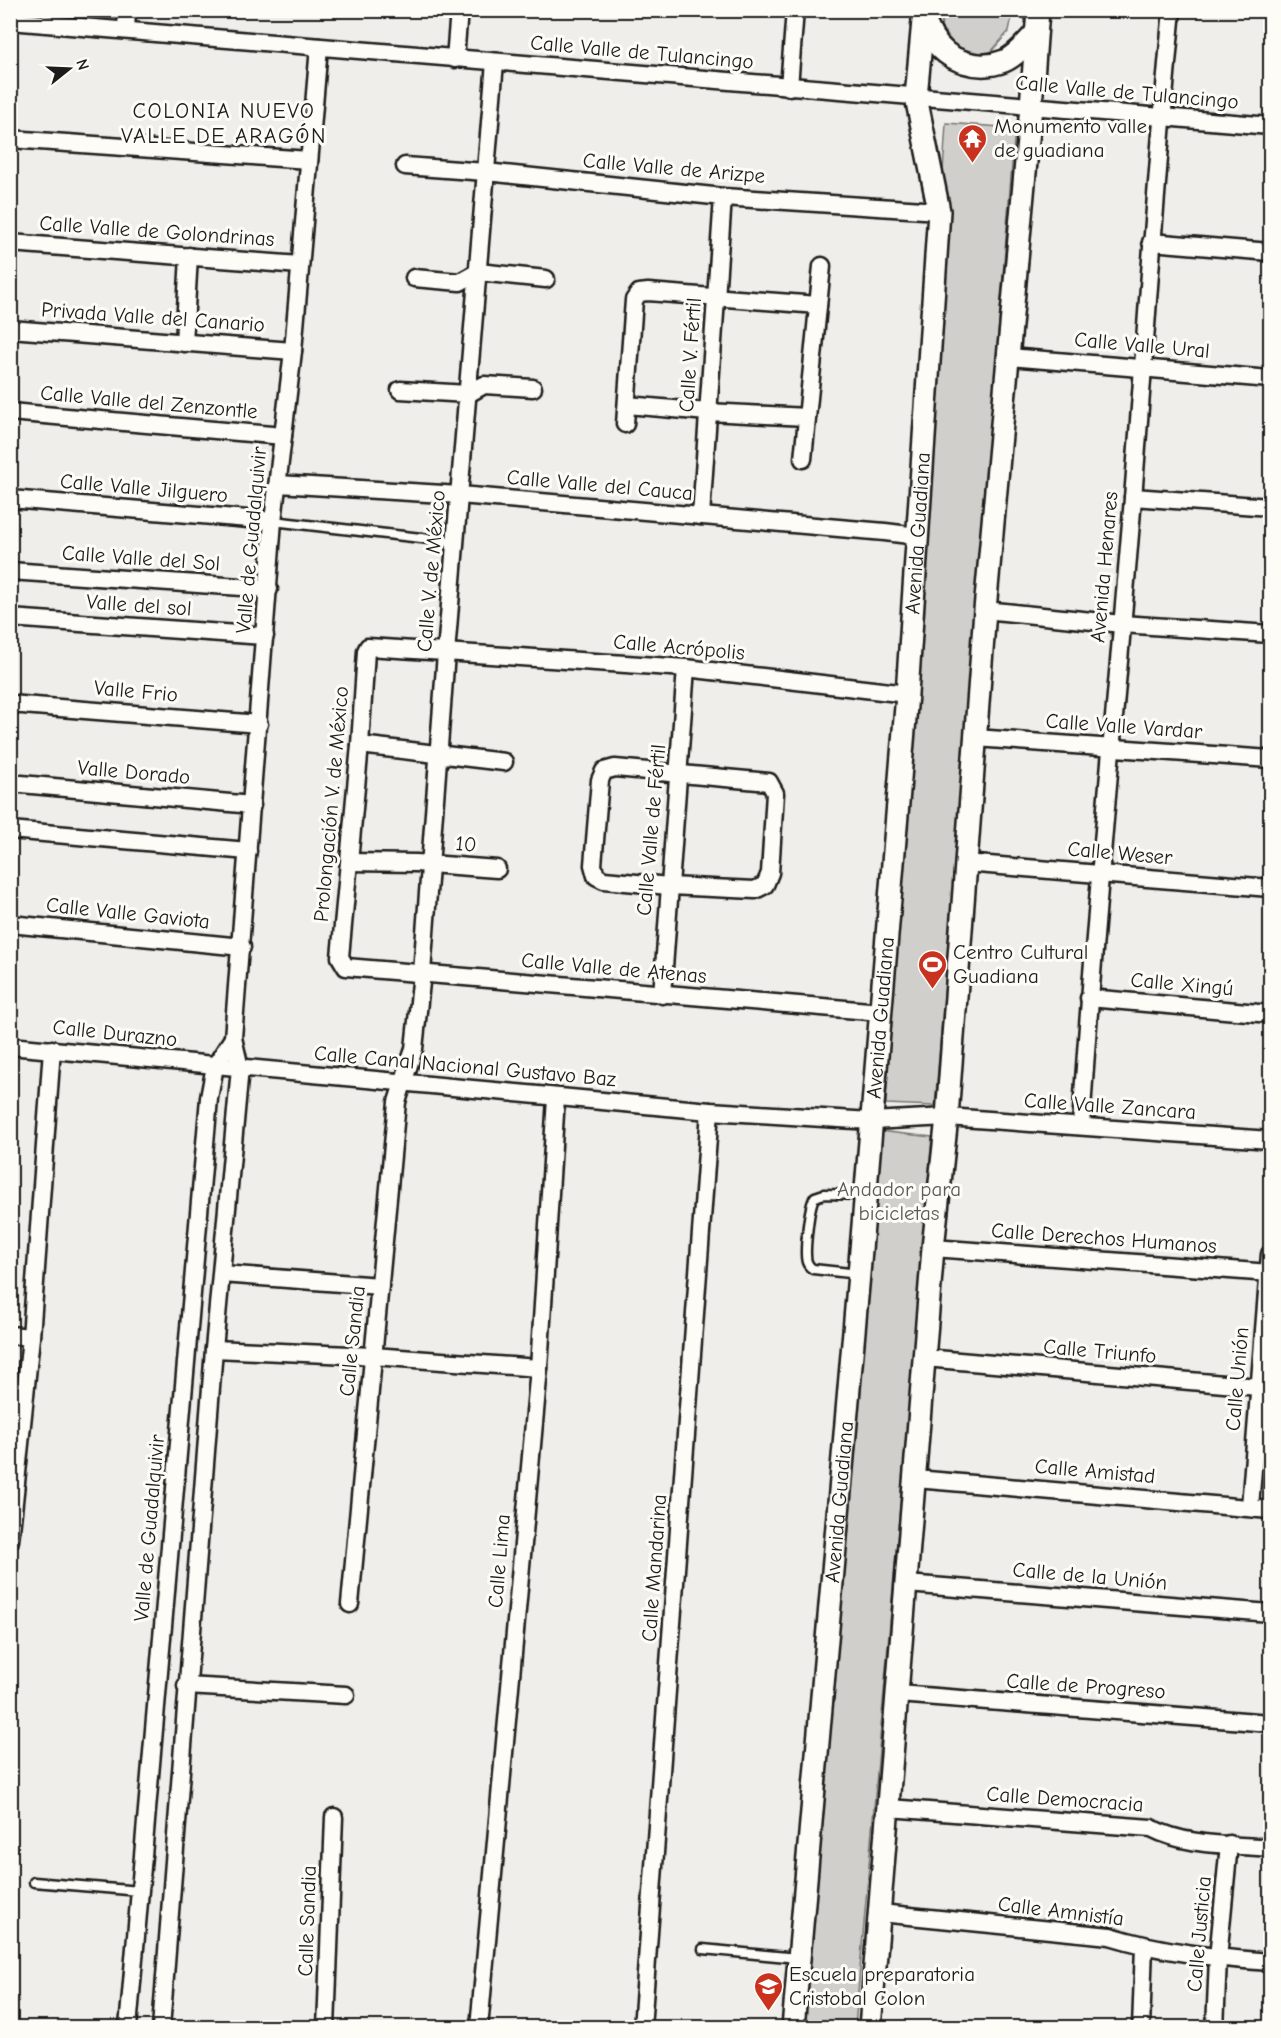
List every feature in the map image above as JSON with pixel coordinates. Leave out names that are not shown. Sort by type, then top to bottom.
[{"type":"street","points":[[126,30],[127,10]]},
{"type":"street","points":[[455,59],[459,10]]},
{"type":"street","points":[[789,87],[795,10]]},
{"type":"street","points":[[870,2028],[933,1248],[947,1117],[985,610],[1038,10]]},
{"type":"street","name":"Avenida Henares","points":[[1081,1126],[1089,998],[1133,497],[1161,117],[1173,10]]},
{"type":"street","points":[[923,14],[934,39],[944,51],[970,64],[985,65],[1004,61],[1036,33]]},
{"type":"street","name":"Avenida Guadiana","points":[[793,2028],[907,694],[939,211],[916,97],[923,14]]},
{"type":"street","name":"Calle Valle de Tulancingo","points":[[10,21],[1270,126]]},
{"type":"street","name":"Valle de Guadalquivir","points":[[160,2028],[214,1349],[240,1068],[234,1038],[273,521],[292,351],[319,47]]},
{"type":"street","name":"Calle V. de México","points":[[404,1082],[414,1048],[422,973],[495,62]]},
{"type":"street","points":[[10,139],[309,160]]},
{"type":"street","name":"Calle Valle de Arizpe","points":[[405,166],[486,172],[723,197],[939,211]]},
{"type":"street","name":"Calle V. Fértil","points":[[701,516],[723,197]]},
{"type":"street","points":[[1151,242],[1270,252]]},
{"type":"street","name":"Calle Valle de Golondrinas","points":[[10,243],[300,265]]},
{"type":"street","points":[[184,343],[189,256]]},
{"type":"street","points":[[803,459],[822,266]]},
{"type":"street","points":[[414,278],[460,282],[478,272],[546,279]]},
{"type":"street","points":[[626,424],[634,300],[639,293],[818,305]]},
{"type":"street","name":"Privada Valle del Canario","points":[[10,329],[292,351]]},
{"type":"street","name":"Calle Valle Ural","points":[[1009,357],[1270,379]]},
{"type":"street","points":[[400,390],[468,394],[484,385],[532,388]]},
{"type":"street","points":[[627,405],[807,417]]},
{"type":"street","name":"Calle Valle del Zenzontle","points":[[10,412],[283,436]]},
{"type":"street","name":"Calle Valle del Cauca","points":[[278,483],[460,495],[916,536]]},
{"type":"street","points":[[1133,497],[1270,507]]},
{"type":"street","name":"Calle Valle Jilguero","points":[[10,499],[273,521]]},
{"type":"street","name":"Calle Valle del Sol","points":[[10,571],[269,589]]},
{"type":"street","points":[[985,610],[1122,624],[1270,634]]},
{"type":"street","name":"Valle del sol","points":[[10,618],[265,636]]},
{"type":"street","name":"Calle Acrópolis","points":[[368,647],[686,668],[907,694]]},
{"type":"street","name":"Prolongación V. de México","points":[[344,965],[340,957],[368,647]]},
{"type":"street","name":"Calle Valle de Fértil","points":[[662,995],[686,668]]},
{"type":"street","name":"Valle Frio","points":[[10,704],[259,724]]},
{"type":"street","name":"Calle Valle Vardar","points":[[975,738],[1270,759]]},
{"type":"street","points":[[360,745],[504,762]]},
{"type":"street","points":[[615,768],[679,773],[765,780],[772,784],[775,793],[772,850],[770,873],[765,885],[755,890],[669,886],[604,880],[596,876],[593,865],[600,780],[604,771],[615,768]]},
{"type":"street","name":"Valle Dorado","points":[[10,783],[252,805]]},
{"type":"street","points":[[10,830],[248,851]]},
{"type":"street","name":"10","points":[[350,862],[430,864],[497,869]]},
{"type":"street","name":"Calle Weser","points":[[965,863],[1270,888]]},
{"type":"street","name":"Calle Valle Gaviota","points":[[10,924],[242,947]]},
{"type":"street","name":"Calle Valle de Atenas","points":[[344,965],[350,968],[881,1012]]},
{"type":"street","name":"Calle Xingú","points":[[1089,998],[1270,1014]]},
{"type":"street","name":"Valle de Guadalquivir","points":[[129,2028],[209,1098],[215,1066],[234,1038]]},
{"type":"street","name":"Calle Durazno","points":[[10,1046],[215,1066]]},
{"type":"street","points":[[10,1541],[15,1427],[31,1337],[52,1049]]},
{"type":"street","name":"Calle Canal Nacional Gustavo Baz","points":[[215,1066],[710,1111]]},
{"type":"street","name":"Calle Sandia","points":[[350,1604],[397,1102],[404,1082]]},
{"type":"street","name":"Calle Lima","points":[[479,2028],[539,1368],[556,1098]]},
{"type":"street","points":[[710,1111],[871,1121],[947,1117]]},
{"type":"street","name":"Calle Mandarina","points":[[642,2028],[710,1111]]},
{"type":"street","name":"Calle Valle Zancara","points":[[947,1117],[1270,1140]]},
{"type":"street","name":"Calle Derechos Humanos","points":[[933,1248],[1270,1273]]},
{"type":"street","name":"Calle Unión","points":[[1250,1507],[1264,1388],[1270,1254]]},
{"type":"street","points":[[222,1274],[380,1286]]},
{"type":"street","points":[[10,1335],[31,1337]]},
{"type":"street","points":[[214,1349],[373,1356],[539,1368]]},
{"type":"street","name":"Calle Triunfo","points":[[925,1358],[1264,1388]]},
{"type":"street","name":"Calle Amistad","points":[[916,1479],[1270,1509]]},
{"type":"street","name":"Calle de la Unión","points":[[907,1584],[1270,1613]]},
{"type":"street","points":[[186,1686],[346,1695]]},
{"type":"street","name":"Calle de Progreso","points":[[898,1694],[1270,1723]]},
{"type":"street","name":"Calle Democracia","points":[[889,1808],[1151,1828],[1166,1836],[1185,1841],[1270,1848]]},
{"type":"street","name":"Calle Sandia","points":[[326,2028],[334,1817]]},
{"type":"street","name":"Calle Justicia","points":[[1215,2028],[1218,1958],[1229,1844]]},
{"type":"street","name":"Calle Amnistía","points":[[880,1912],[1110,1936],[1144,1946],[1218,1958],[1270,1962]]},
{"type":"street","points":[[1141,2028],[1144,1946]]},
{"type":"lane","points":[[273,521],[456,542]]},
{"type":"lane","points":[[859,1274],[813,1269],[809,1266],[806,1257],[811,1205],[815,1197],[824,1194],[865,1195]]},
{"type":"lane","points":[[34,1882],[140,1892]]},
{"type":"lane","points":[[703,1949],[799,1958]]},
{"type":"green space","points":[[944,11],[1013,11],[1009,31],[990,53],[977,56],[957,49],[941,27]]},
{"type":"green space","points":[[946,123],[1015,128],[935,1106],[886,1104]]},
{"type":"green space","name":"Andador para bicicletas","points":[[878,1131],[932,1137],[855,2027],[802,2028]]},
{"type":"place","name":"Monumento valle de guadiana","points":[[973,164]]},
{"type":"place","name":"Centro Cultural Guadiana","points":[[932,990]]},
{"type":"place","name":"Escuela preparatoria Cristobal Colon","points":[[768,2012]]},
{"type":"district","name":"COLONIA NUEVO VALLE DE ARAGÓN","points":[[224,124]]}]
